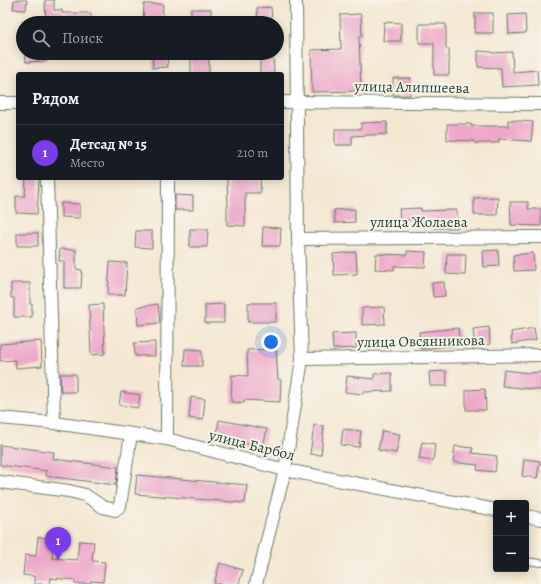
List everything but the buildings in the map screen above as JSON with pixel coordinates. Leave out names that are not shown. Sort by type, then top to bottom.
[{"type":"street","points":[[256,584],[285,470],[302,359],[298,239],[296,0]]},
{"type":"street","name":"улица Алипшеева","points":[[284,102],[541,104]]},
{"type":"street","points":[[0,103],[16,103]]},
{"type":"street","points":[[47,180],[54,423]]},
{"type":"street","points":[[167,439],[168,180]]},
{"type":"street","name":"улица Жолаева","points":[[298,239],[541,237]]},
{"type":"street","name":"улица Овсянникова","points":[[302,359],[541,355]]},
{"type":"street","name":"улица Барбол","points":[[0,418],[54,423],[167,439],[285,470],[493,509]]},
{"type":"street","points":[[0,482],[69,491],[86,495],[103,507],[115,510],[120,506],[131,434]]},
{"type":"street","points":[[529,517],[541,519]]},
{"type":"lane","points":[[529,562],[541,564]]},
{"type":"place","name":"Детсад № 15","points":[[58,560]]}]
